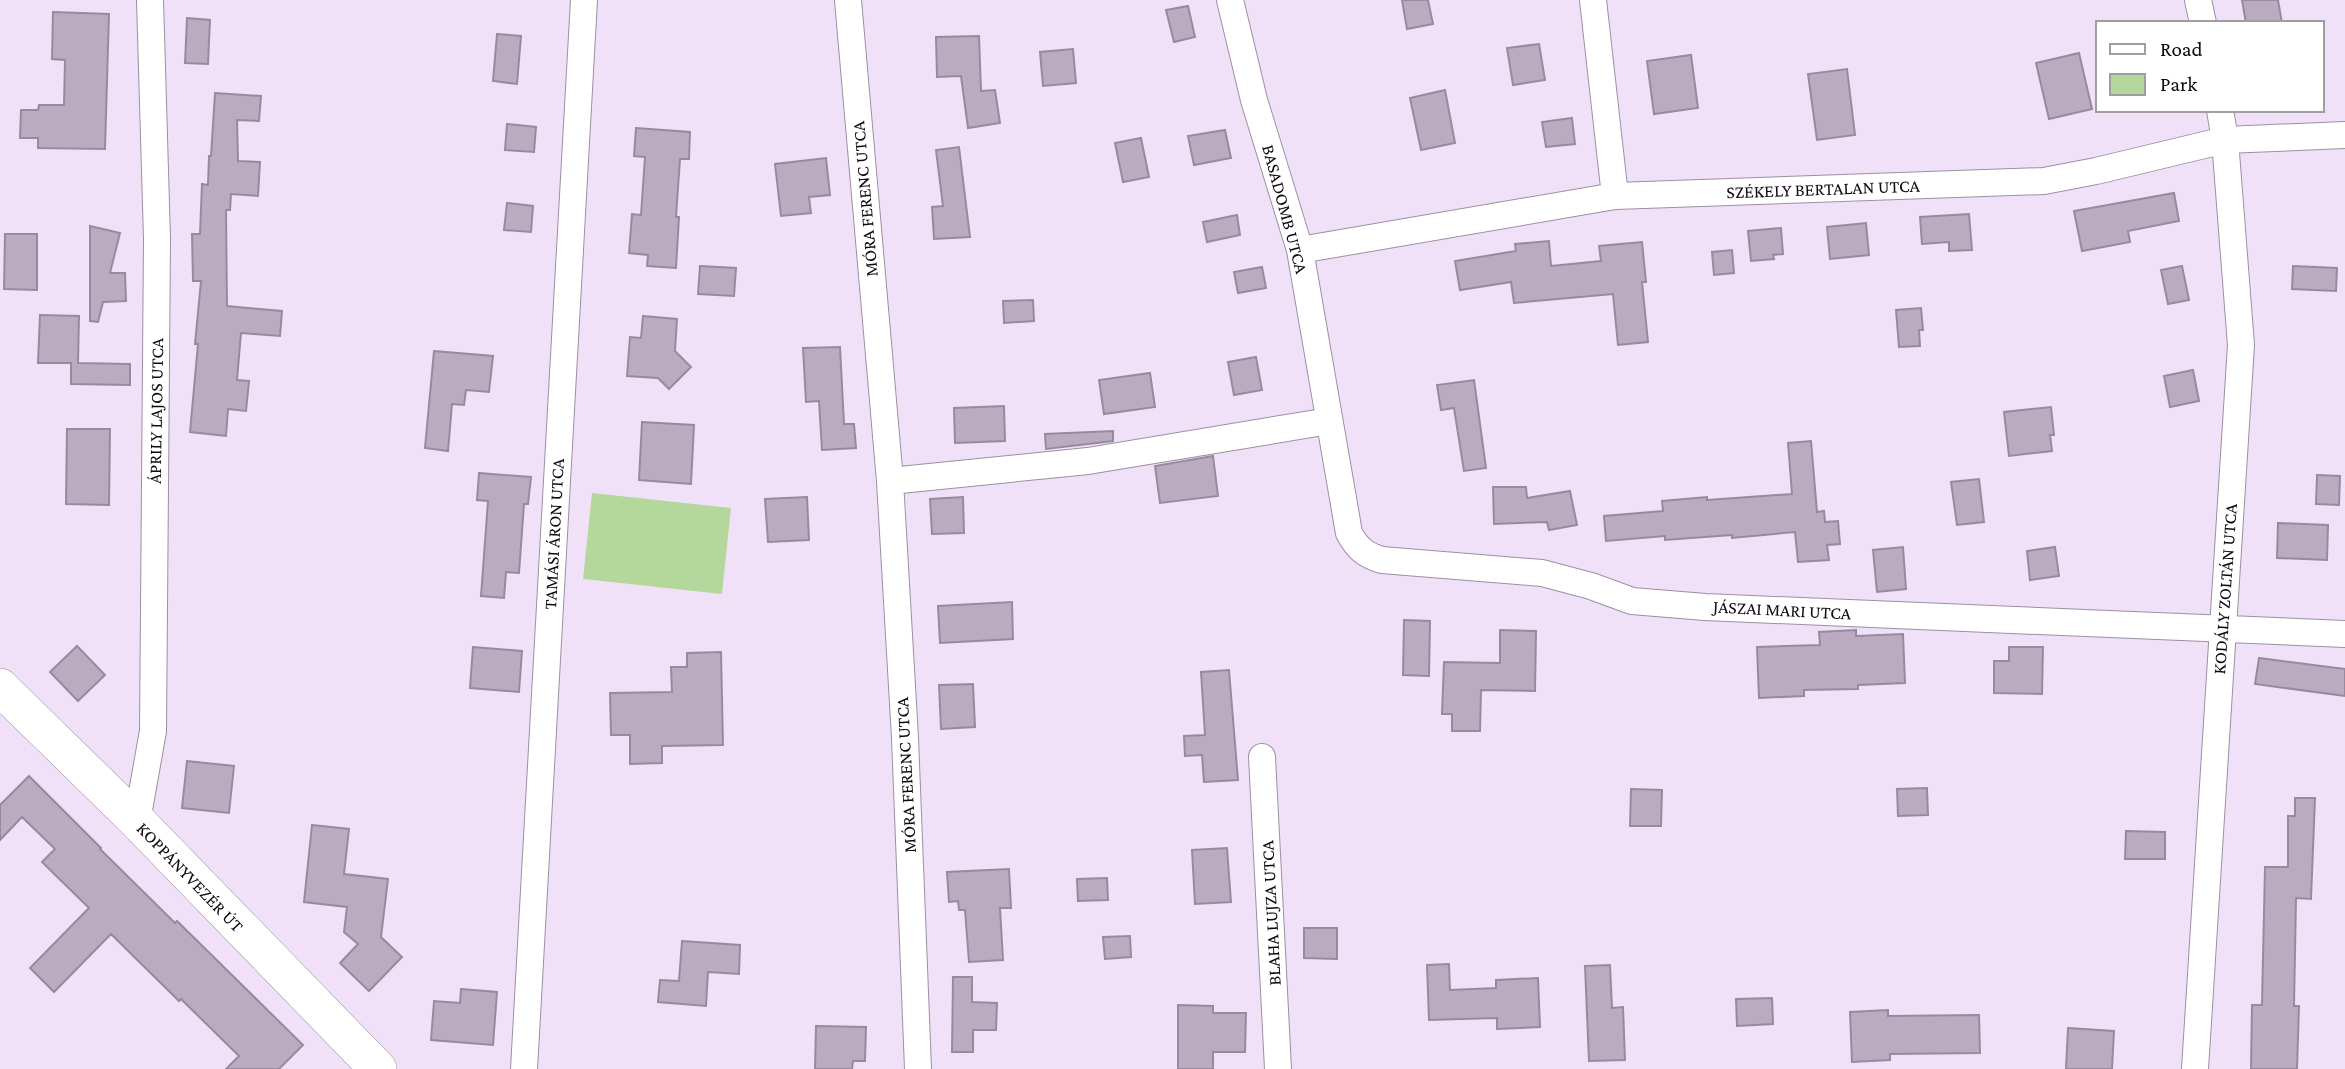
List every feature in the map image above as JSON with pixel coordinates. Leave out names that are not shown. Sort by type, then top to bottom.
[{"type":"street","name":"ÁPRILY LAJOS UTCA","points":[[136,821],[153,731],[157,239],[150,0]]},
{"type":"street","name":"TAMÁSI ÁRON UTCA","points":[[524,1069],[584,0]]},
{"type":"street","name":"MÓRA FERENC UTCA","points":[[848,0],[890,481],[905,738],[918,1069]]},
{"type":"street","name":"BASADOMB UTCA","points":[[1230,0],[1254,100],[1300,250],[1329,421]]},
{"type":"street","points":[[1592,0],[1615,196]]},
{"type":"street","points":[[2198,0],[2203,21]]},
{"type":"street","name":"KODÁLY ZOLTÁN UTCA","points":[[2195,1069],[2241,345],[2225,140],[2220,112]]},
{"type":"street","name":"SZÉKELY BERTALAN UTCA","points":[[1300,250],[1615,196],[2044,181],[2225,140],[2345,135]]},
{"type":"street","points":[[890,481],[1088,461],[1329,421]]},
{"type":"street","name":"JÁSZAI MARI UTCA","points":[[1329,421],[1349,533],[1355,545],[1368,556],[1382,560],[1542,573],[1591,586],[1632,601],[1719,608],[2345,634]]},
{"type":"street","name":"KOPPÁNYVEZÉR ÚT","points":[[0,687],[136,821],[378,1069]]},
{"type":"street","name":"BLAHA LUJZA UTCA","points":[[1262,757],[1278,1069]]},
{"type":"green space","points":[[592,493],[731,508],[722,594],[583,579]]},
{"type":"building","points":[[1402,0],[1428,0],[1433,24],[1407,29]]},
{"type":"building","points":[[2242,0],[2278,0],[2282,21],[2246,21]]},
{"type":"building","points":[[1188,6],[1195,37],[1174,42],[1166,10]]},
{"type":"building","points":[[53,12],[109,14],[105,149],[38,148],[38,138],[20,138],[21,110],[38,110],[39,105],[64,105],[65,60],[52,59]]},
{"type":"building","points":[[187,18],[210,20],[208,64],[185,63]]},
{"type":"building","points":[[497,34],[521,36],[517,84],[493,81]]},
{"type":"building","points":[[979,36],[981,91],[995,90],[1000,123],[968,128],[961,76],[937,77],[936,37]]},
{"type":"building","points":[[1539,44],[1545,80],[1513,85],[1507,48]]},
{"type":"building","points":[[1073,49],[1076,83],[1043,86],[1040,52]]},
{"type":"building","points":[[2079,53],[2092,109],[2049,119],[2036,63]]},
{"type":"building","points":[[1691,55],[1698,108],[1654,114],[1647,61]]},
{"type":"building","points":[[1847,69],[1855,135],[1817,140],[1808,74]]},
{"type":"building","points":[[1445,90],[1455,143],[1421,150],[1410,98]]},
{"type":"building","points":[[215,93],[261,96],[259,121],[237,120],[238,161],[260,162],[258,196],[231,194],[230,210],[226,210],[227,306],[282,311],[280,336],[241,333],[237,380],[249,381],[246,411],[228,409],[226,436],[190,432],[201,281],[193,281],[192,234],[200,234],[202,184],[208,185]]},
{"type":"building","points":[[1572,118],[1575,144],[1546,147],[1542,122]]},
{"type":"building","points":[[507,124],[536,127],[534,152],[505,150]]},
{"type":"building","points":[[636,128],[690,132],[689,159],[680,159],[676,268],[647,266],[648,255],[629,253],[632,214],[641,215],[645,157],[634,156]]},
{"type":"building","points":[[1225,130],[1231,158],[1194,165],[1188,136]]},
{"type":"building","points":[[1141,138],[1149,177],[1123,182],[1115,143]]},
{"type":"building","points":[[959,147],[970,237],[934,239],[932,207],[943,206],[936,150]]},
{"type":"building","points":[[826,158],[830,195],[809,197],[811,213],[781,216],[775,164]]},
{"type":"building","points":[[2174,193],[2179,221],[2128,231],[2130,242],[2082,251],[2074,211]]},
{"type":"building","points":[[507,203],[533,206],[531,232],[504,230]]},
{"type":"building","points":[[1969,214],[1972,250],[1949,251],[1949,242],[1922,244],[1920,217]]},
{"type":"building","points":[[1237,215],[1240,235],[1207,242],[1203,222]]},
{"type":"building","points":[[1866,223],[1869,255],[1830,259],[1827,227]]},
{"type":"building","points":[[90,226],[120,233],[110,273],[125,273],[126,301],[103,302],[98,322],[90,321]]},
{"type":"building","points":[[1781,228],[1783,254],[1773,255],[1774,259],[1751,261],[1748,231]]},
{"type":"building","points":[[5,234],[37,234],[37,290],[4,289]]},
{"type":"building","points":[[1549,241],[1551,266],[1601,261],[1599,246],[1642,242],[1646,282],[1642,282],[1648,342],[1618,345],[1613,294],[1514,303],[1511,282],[1460,290],[1455,261],[1516,251],[1515,244]]},
{"type":"building","points":[[1732,250],[1734,273],[1714,275],[1712,252]]},
{"type":"building","points":[[700,266],[736,268],[734,296],[698,294]]},
{"type":"building","points":[[2182,266],[2189,300],[2168,304],[2161,270]]},
{"type":"building","points":[[2293,266],[2337,268],[2336,291],[2292,289]]},
{"type":"building","points":[[1262,267],[1266,288],[1238,293],[1234,272]]},
{"type":"building","points":[[1033,300],[1034,321],[1004,323],[1003,301]]},
{"type":"building","points":[[1921,308],[1923,330],[1919,330],[1920,346],[1899,347],[1896,310]]},
{"type":"building","points":[[40,315],[79,316],[78,363],[130,364],[130,385],[71,384],[71,363],[38,363]]},
{"type":"building","points":[[643,316],[677,319],[675,351],[691,367],[669,389],[658,378],[627,376],[630,337],[641,338]]},
{"type":"building","points":[[840,347],[844,424],[854,424],[856,448],[822,450],[819,401],[806,402],[803,348]]},
{"type":"building","points":[[434,351],[493,356],[489,392],[466,390],[464,405],[452,404],[448,451],[425,448]]},
{"type":"building","points":[[1256,357],[1262,390],[1234,395],[1228,362]]},
{"type":"building","points":[[2193,370],[2199,401],[2170,407],[2164,376]]},
{"type":"building","points":[[1150,373],[1155,407],[1104,414],[1099,380]]},
{"type":"building","points":[[1474,380],[1486,468],[1464,471],[1454,408],[1441,410],[1437,385]]},
{"type":"building","points":[[1004,406],[1005,441],[955,443],[954,408]]},
{"type":"building","points":[[2051,407],[2054,435],[2050,435],[2052,451],[2009,456],[2004,412]]},
{"type":"building","points":[[642,422],[694,425],[691,484],[639,480]]},
{"type":"building","points":[[67,429],[110,429],[109,505],[66,504]]},
{"type":"building","points":[[1113,431],[1113,441],[1046,449],[1045,434]]},
{"type":"building","points":[[1811,441],[1817,512],[1824,511],[1825,522],[1838,521],[1840,544],[1827,545],[1829,560],[1798,562],[1795,532],[1732,538],[1732,535],[1665,540],[1665,536],[1606,541],[1604,516],[1663,511],[1662,501],[1792,494],[1788,443]]},
{"type":"building","points":[[1213,456],[1218,496],[1160,503],[1155,466]]},
{"type":"building","points":[[479,473],[531,477],[528,504],[524,504],[519,573],[506,572],[504,598],[481,596],[488,501],[477,500]]},
{"type":"building","points":[[2317,475],[2340,476],[2339,505],[2316,504]]},
{"type":"building","points":[[1979,479],[1984,522],[1957,525],[1951,482]]},
{"type":"building","points":[[1493,487],[1526,487],[1527,498],[1570,491],[1577,525],[1549,530],[1547,522],[1494,524]]},
{"type":"building","points":[[807,497],[809,540],[768,542],[765,499]]},
{"type":"building","points":[[963,497],[964,533],[932,534],[930,499]]},
{"type":"building","points":[[2278,523],[2328,525],[2327,560],[2277,558]]},
{"type":"building","points":[[1903,547],[1906,589],[1877,592],[1873,550]]},
{"type":"building","points":[[2055,547],[2059,576],[2030,580],[2027,551]]},
{"type":"building","points":[[1012,602],[1013,639],[940,643],[938,606]]},
{"type":"building","points":[[1404,620],[1430,621],[1429,676],[1403,675]]},
{"type":"building","points":[[1500,630],[1536,631],[1535,691],[1481,690],[1480,731],[1452,731],[1452,714],[1442,714],[1444,662],[1500,663]]},
{"type":"building","points":[[1856,630],[1856,636],[1903,634],[1905,683],[1858,685],[1858,689],[1804,690],[1804,696],[1759,698],[1757,647],[1820,645],[1819,632]]},
{"type":"building","points":[[77,646],[105,675],[78,701],[50,672]]},
{"type":"building","points":[[473,647],[522,651],[519,692],[470,688]]},
{"type":"building","points":[[2009,647],[2043,647],[2042,694],[1994,693],[1994,661],[2009,661]]},
{"type":"building","points":[[721,652],[723,745],[662,746],[662,763],[630,764],[630,735],[611,735],[610,693],[672,692],[671,667],[687,667],[687,653]]},
{"type":"building","points":[[2259,658],[2345,669],[2345,696],[2255,684]]},
{"type":"building","points":[[1229,670],[1238,780],[1204,782],[1202,755],[1185,756],[1184,736],[1205,735],[1201,672]]},
{"type":"building","points":[[973,684],[975,727],[941,729],[939,685]]},
{"type":"building","points":[[187,761],[234,766],[229,813],[182,808]]},
{"type":"building","points":[[29,776],[175,923],[177,921],[303,1045],[279,1069],[226,1069],[239,1056],[111,934],[54,992],[30,968],[89,908],[42,862],[55,849],[22,817],[0,840],[0,805]]},
{"type":"building","points":[[1927,788],[1928,815],[1898,816],[1897,789]]},
{"type":"building","points":[[1631,789],[1662,790],[1661,826],[1630,826]]},
{"type":"building","points":[[2295,798],[2315,798],[2311,899],[2296,898],[2294,1006],[2299,1006],[2297,1069],[2251,1069],[2252,1005],[2262,1005],[2265,867],[2288,867],[2288,816],[2295,816]]},
{"type":"building","points":[[312,825],[349,829],[344,874],[388,879],[381,937],[402,957],[369,991],[340,963],[358,944],[344,932],[347,907],[304,902]]},
{"type":"building","points":[[2126,831],[2165,832],[2165,859],[2125,859]]},
{"type":"building","points":[[1227,848],[1231,902],[1195,904],[1192,850]]},
{"type":"building","points":[[1009,869],[1011,908],[1000,908],[1003,960],[969,962],[965,910],[959,910],[958,901],[949,902],[947,872]]},
{"type":"building","points":[[1107,878],[1108,900],[1078,901],[1077,879]]},
{"type":"building","points":[[1304,928],[1337,928],[1337,959],[1304,958]]},
{"type":"building","points":[[1130,936],[1131,957],[1105,959],[1103,937]]},
{"type":"building","points":[[682,941],[740,945],[739,974],[708,972],[706,1006],[658,1002],[660,980],[679,981]]},
{"type":"building","points":[[1449,964],[1450,990],[1496,988],[1496,980],[1538,978],[1540,1027],[1497,1029],[1497,1018],[1429,1020],[1427,965]]},
{"type":"building","points":[[1610,965],[1612,1008],[1623,1007],[1625,1060],[1589,1061],[1585,966]]},
{"type":"building","points":[[953,977],[972,977],[972,1002],[997,1003],[996,1030],[973,1030],[973,1052],[952,1052]]},
{"type":"building","points":[[461,989],[497,992],[493,1045],[431,1040],[434,1001],[460,1003]]},
{"type":"building","points":[[1772,998],[1773,1024],[1737,1026],[1736,999]]},
{"type":"building","points":[[1178,1005],[1213,1006],[1213,1013],[1246,1013],[1245,1052],[1213,1052],[1213,1069],[1178,1069]]},
{"type":"building","points":[[1888,1010],[1888,1016],[1979,1015],[1980,1053],[1890,1054],[1890,1060],[1852,1062],[1850,1012]]},
{"type":"building","points":[[816,1026],[866,1027],[865,1061],[853,1061],[852,1069],[815,1069]]},
{"type":"building","points":[[2068,1028],[2114,1031],[2112,1069],[2066,1069]]}]
